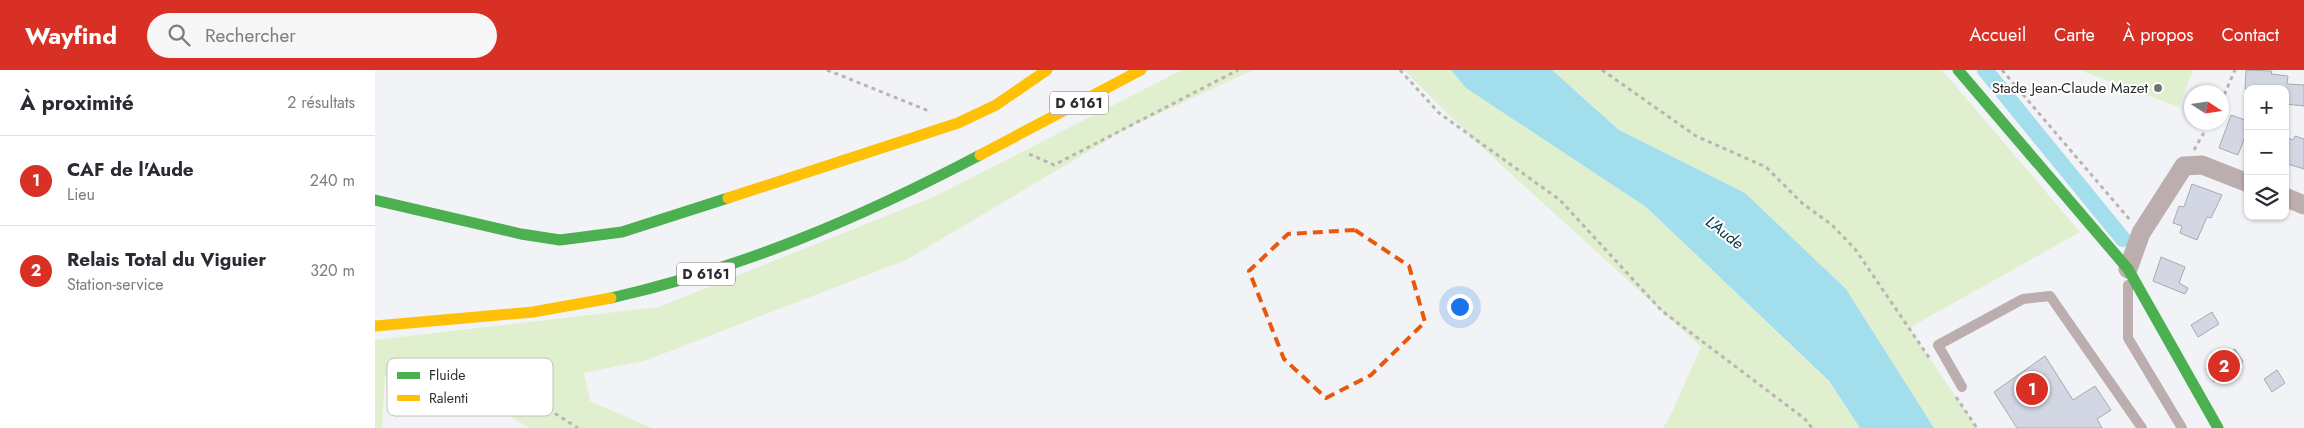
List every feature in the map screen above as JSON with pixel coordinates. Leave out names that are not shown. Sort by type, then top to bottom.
[{"type":"main road","points":[[375,200],[521,234],[560,240],[622,232],[957,123],[996,105],[1047,70]]},
{"type":"main road","name":"D 6161","points":[[375,326],[533,311],[613,298],[711,272],[783,248],[852,220],[1141,70]]},
{"type":"main road","points":[[1958,70],[2128,269],[2218,428]]},
{"type":"main road","name":"D 6161","points":[[375,318],[412,321]]},
{"type":"street","points":[[2128,269],[2141,233],[2184,166],[2202,165],[2244,181]]},
{"type":"street","points":[[2289,198],[2304,204]]},
{"type":"lane","points":[[2128,269],[2128,338],[2182,428]]},
{"type":"lane","points":[[1962,386],[1938,345],[2023,299],[2051,296],[2142,428]]},
{"type":"path","points":[[827,70],[931,112]]},
{"type":"path","points":[[1025,152],[1054,165],[1238,70]]},
{"type":"path","points":[[1401,70],[1439,113],[1560,200],[1662,311],[1805,419],[1812,428]]},
{"type":"path","points":[[1601,70],[1696,136],[1766,167],[1802,203],[1832,225],[1855,249],[1933,364]]},
{"type":"path","points":[[2002,70],[2141,233]]},
{"type":"path","points":[[2228,85],[2235,70]]},
{"type":"path","points":[[2184,166],[2204,130]]},
{"type":"path","points":[[1954,395],[1977,428]]},
{"type":"path","points":[[553,412],[578,428]]},
{"type":"highlighted area","points":[[1355,230],[1409,266],[1425,322],[1371,375],[1326,398],[1284,359],[1249,271],[1288,234]]},
{"type":"green space","points":[[1182,70],[1253,70],[1128,128],[906,260],[647,360],[584,373],[590,401],[652,428],[529,428],[510,416],[553,416],[553,358],[387,358],[382,428],[375,428],[375,340],[659,307],[936,196]]},
{"type":"green space","points":[[1404,70],[1451,70],[1466,88],[1646,207],[1829,382],[1860,428],[1662,428],[1668,421],[1701,347],[1475,141]]},
{"type":"green space","points":[[1552,70],[1942,70],[2080,232],[1909,328],[1977,428],[1934,428],[1846,289],[1745,193],[1619,130]]},
{"type":"green space","name":"Stade Jean-Claude Mazet","points":[[2079,70],[2193,70],[2187,85],[2184,85],[2184,94],[2179,107]]},
{"type":"water","name":"L'Aude","points":[[1451,70],[1552,70],[1619,130],[1745,193],[1846,289],[1934,428],[1860,428],[1829,381],[1646,207],[1466,88]]},
{"type":"building","points":[[2246,70],[2272,71],[2271,74],[2288,76],[2287,84],[2304,85],[2304,106],[2289,104],[2289,85],[2245,85]]},
{"type":"building","points":[[2231,115],[2244,120],[2244,139],[2238,155],[2219,148],[2226,130],[2229,130]]},
{"type":"building","points":[[2295,136],[2304,139],[2304,169],[2289,164],[2289,138],[2293,140]]},
{"type":"building","points":[[2192,184],[2222,195],[2211,218],[2207,217],[2197,240],[2180,233],[2182,226],[2173,223],[2179,206],[2184,207]]},
{"type":"building","points":[[2161,257],[2185,267],[2179,283],[2188,288],[2185,294],[2153,281]]},
{"type":"building","points":[[2212,312],[2219,324],[2198,337],[2191,325]]},
{"type":"building","points":[[2235,349],[2243,362],[2214,382],[2206,369]]},
{"type":"building","points":[[2045,356],[2073,400],[2095,386],[2111,410],[2097,419],[2102,428],[2017,428],[1994,392]]},
{"type":"building","points":[[2277,370],[2285,383],[2272,392],[2264,379]]},
{"type":"waterway","points":[[1985,70],[2123,239]]},
{"type":"traffic: fast","points":[[1958,70],[2128,269],[2218,428]]},
{"type":"traffic: fast","points":[[611,298],[707,272],[800,239],[890,200],[980,155]]},
{"type":"traffic: fast","points":[[375,200],[521,234],[560,240],[622,232],[728,198]]},
{"type":"traffic: slow","points":[[728,198],[958,123],[996,105],[1047,70]]},
{"type":"traffic: slow","points":[[1016,136],[1141,70]]},
{"type":"traffic: slow","points":[[980,155],[1016,136]]},
{"type":"traffic: slow","points":[[375,326],[533,312],[611,298]]},
{"type":"place","name":"Stade Jean-Claude Mazet","points":[[2158,88]]},
{"type":"place","name":"Relais Total du Viguier","points":[[2224,366]]},
{"type":"place","name":"CAF de l'Aude","points":[[2032,389]]}]
